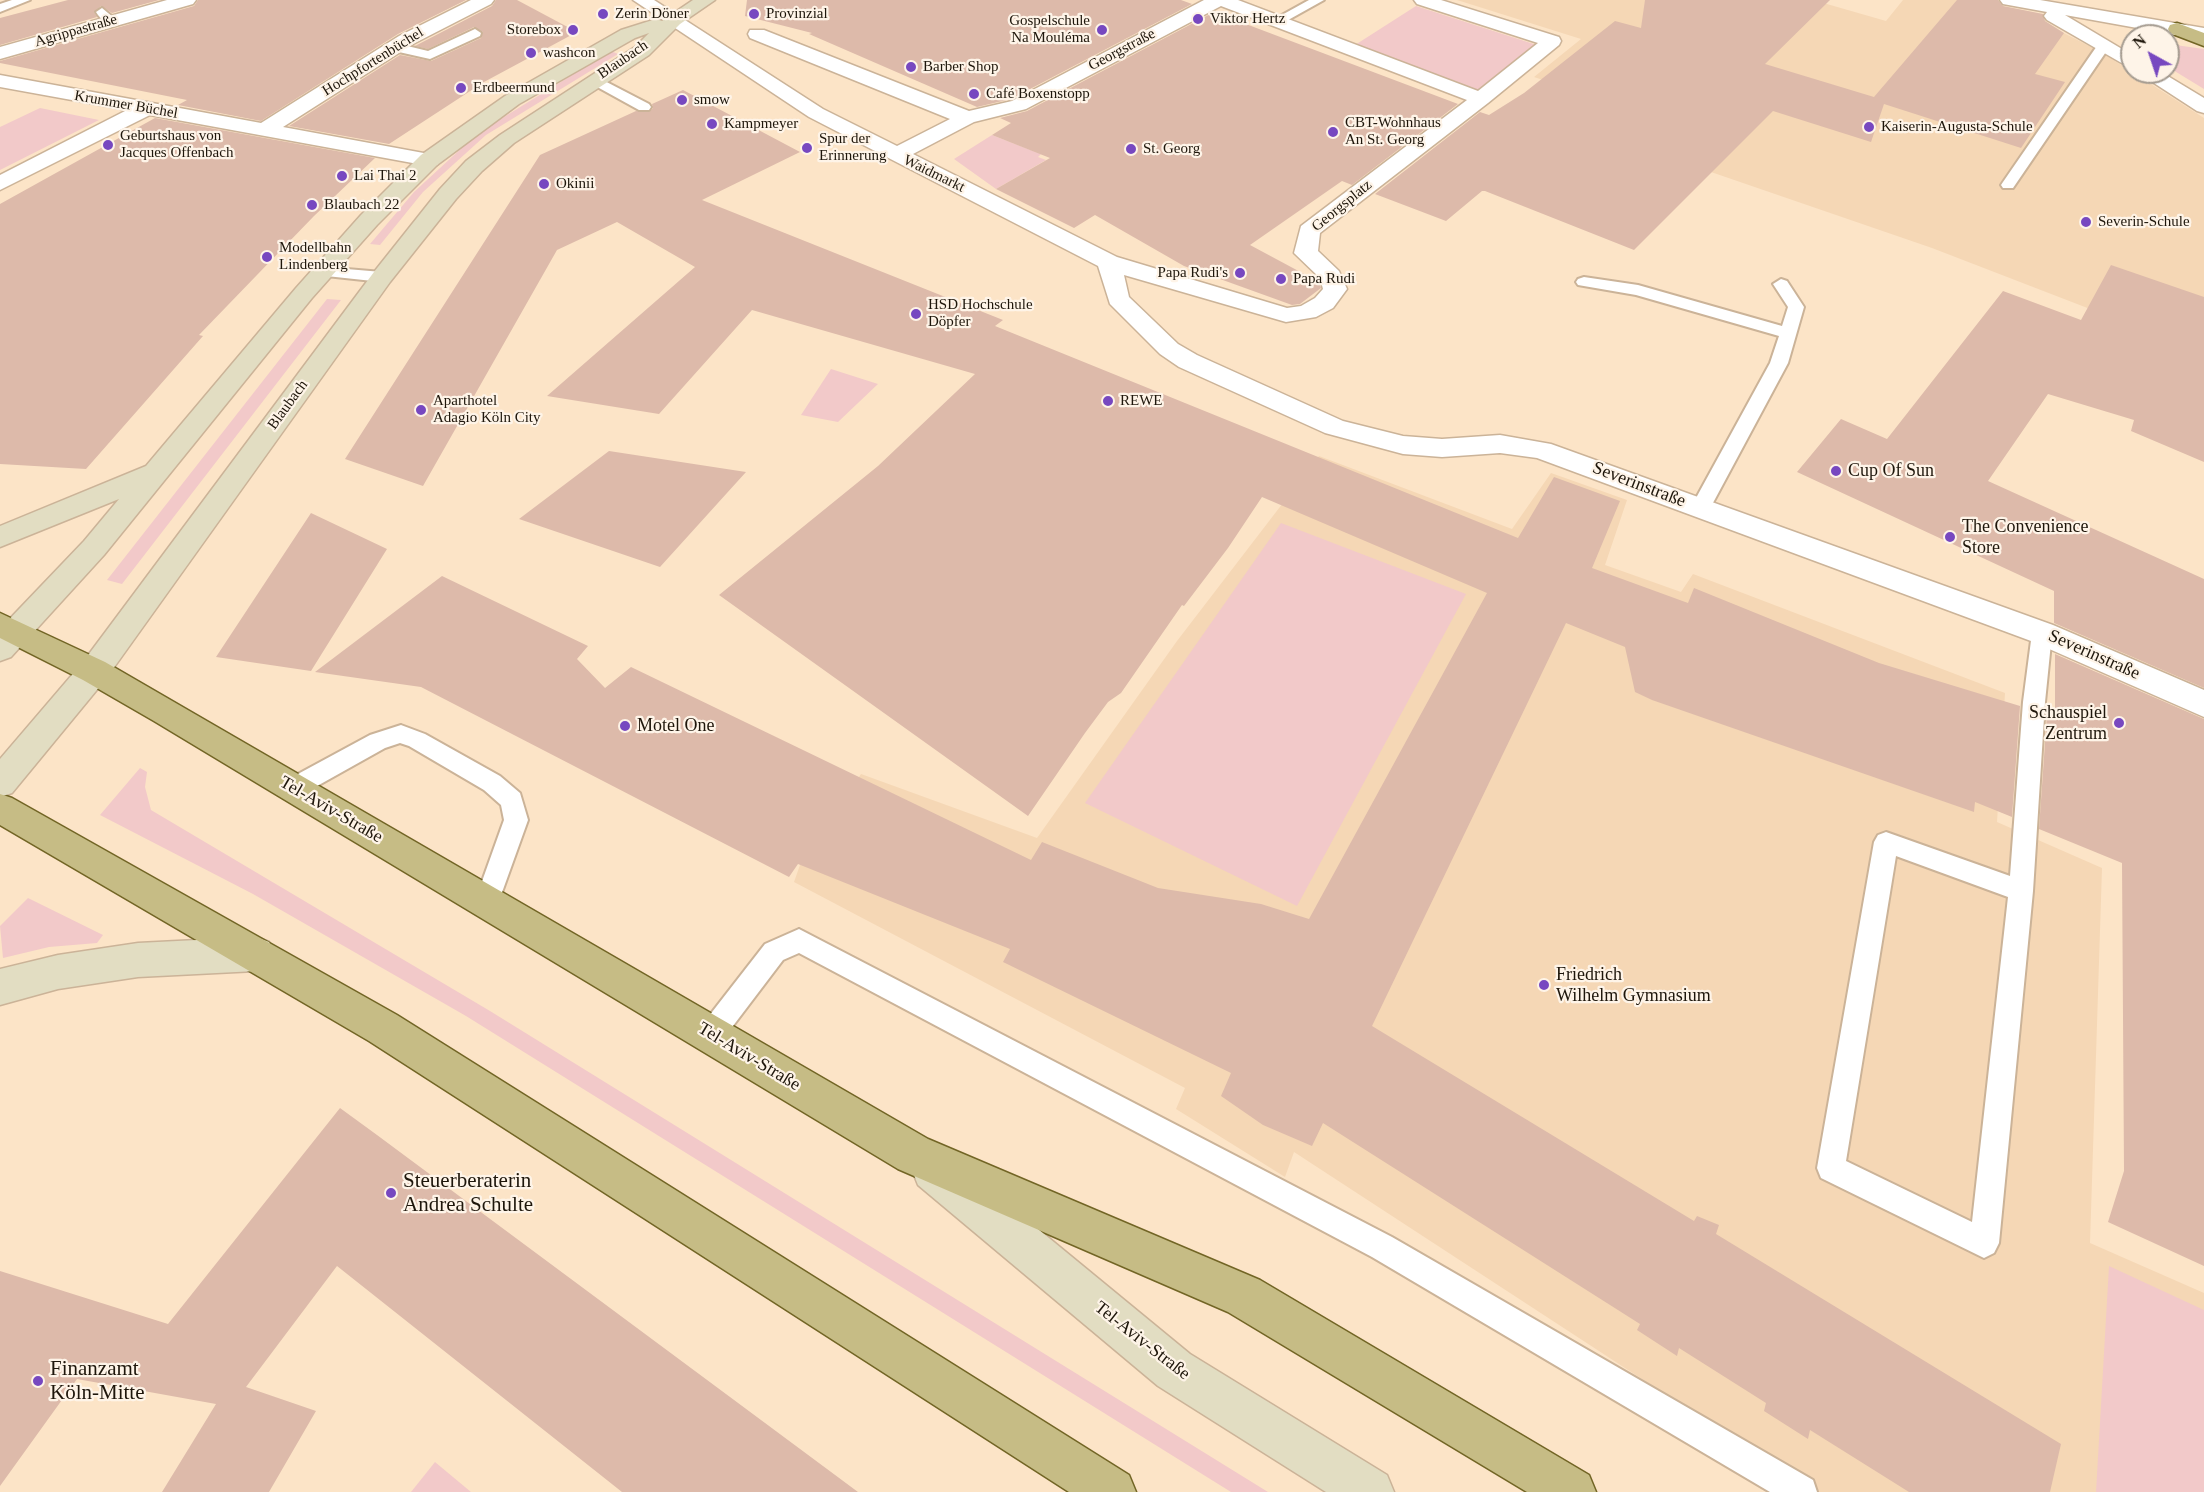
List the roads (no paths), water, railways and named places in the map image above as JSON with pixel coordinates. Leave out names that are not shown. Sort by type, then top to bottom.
[{"type":"main road","points":[[673,20],[706,0]]},
{"type":"main road","name":"Blaubach","points":[[0,783],[94,671],[382,277],[448,194],[474,166],[507,139],[642,51],[673,20]]},
{"type":"main road","name":"Blaubach","points":[[6,635],[94,548],[323,272],[369,220],[429,160],[512,100],[557,74],[628,34],[673,20]]},
{"type":"main road","points":[[2180,30],[2204,40]]},
{"type":"main road","points":[[0,537],[158,471]]},
{"type":"main road","name":"Tel-Aviv-Straße","points":[[6,635],[94,671],[913,1154],[1174,1370],[1370,1492]]},
{"type":"main road","points":[[0,808],[256,954],[485,1090],[1112,1492]]},
{"type":"main road","points":[[0,987],[58,972],[138,960],[256,954]]},
{"type":"main road","points":[[913,1154],[1244,1296],[1572,1492]]},
{"type":"street","name":"Agrippastraße","points":[[0,53],[106,17],[187,0]]},
{"type":"street","name":"Hochpfortenbüchel","points":[[264,130],[395,47],[485,0]]},
{"type":"street","name":"Waidmarkt","points":[[642,0],[816,113],[1108,262]]},
{"type":"street","name":"Georgstraße","points":[[895,155],[967,118],[1019,105],[1218,0]]},
{"type":"street","points":[[1222,0],[1481,99]]},
{"type":"street","name":"Georgsplatz","points":[[1108,262],[1165,281],[1286,315],[1308,312],[1324,303],[1335,289],[1331,276],[1306,254],[1305,247],[1309,231],[1481,99],[1552,41],[1423,0]]},
{"type":"street","points":[[2009,0],[2147,24]]},
{"type":"street","points":[[2033,5],[2120,56]]},
{"type":"street","points":[[2180,30],[2204,34]]},
{"type":"street","points":[[757,34],[967,118]]},
{"type":"street","name":"Krummer Büchel","points":[[0,81],[429,160]]},
{"type":"street","points":[[2167,84],[2204,107]]},
{"type":"street","points":[[0,183],[146,109]]},
{"type":"street","name":"Severinstraße","points":[[1108,262],[1118,299],[1169,349],[1188,361],[1334,427],[1403,445],[1442,448],[1500,444],[1541,450],[2042,633],[2204,704]]},
{"type":"lane","points":[[0,8],[24,0]]},
{"type":"lane","points":[[1277,21],[1318,0]]},
{"type":"lane","points":[[395,47],[430,55],[475,33]]},
{"type":"lane","points":[[2008,185],[2104,46]]},
{"type":"lane","points":[[595,80],[644,107]]},
{"type":"lane","points":[[323,272],[382,277]]},
{"type":"lane","points":[[1584,282],[1638,290],[1787,333]]},
{"type":"lane","points":[[1700,508],[1779,363],[1796,307],[1781,284]]},
{"type":"lane","points":[[2021,891],[1886,842],[1831,1168],[1984,1243],[2021,891],[2034,702],[2042,633]]},
{"type":"lane","points":[[293,788],[378,741],[401,734],[417,740],[492,783],[512,800],[516,820],[487,901]]},
{"type":"lane","points":[[711,1034],[774,952],[799,940],[1382,1247],[1801,1492]]},
{"type":"place","name":"Zerin Döner","points":[[603,14]]},
{"type":"place","name":"Provinzial","points":[[754,14]]},
{"type":"place","name":"Viktor Hertz","points":[[1198,19]]},
{"type":"place","name":"Storebox","points":[[573,30]]},
{"type":"place","name":"Gospelschule Na Mouléma","points":[[1102,30]]},
{"type":"place","name":"washcon","points":[[531,53]]},
{"type":"place","name":"Barber Shop","points":[[911,67]]},
{"type":"place","name":"Erdbeermund","points":[[461,88]]},
{"type":"place","name":"Café Boxenstopp","points":[[974,94]]},
{"type":"place","name":"smow","points":[[682,100]]},
{"type":"place","name":"Kampmeyer","points":[[712,124]]},
{"type":"place","name":"Kaiserin-Augusta-Schule","points":[[1869,127]]},
{"type":"place","name":"CBT-Wohnhaus An St. Georg","points":[[1333,132]]},
{"type":"place","name":"Geburtshaus von Jacques Offenbach","points":[[108,145]]},
{"type":"place","name":"Spur der Erinnerung","points":[[807,148]]},
{"type":"place","name":"St. Georg","points":[[1131,149]]},
{"type":"place","name":"Lai Thai 2","points":[[342,176]]},
{"type":"place","name":"Okinii","points":[[544,184]]},
{"type":"place","name":"Blaubach 22","points":[[312,205]]},
{"type":"place","name":"Severin-Schule","points":[[2086,222]]},
{"type":"place","name":"Modellbahn Lindenberg","points":[[267,257]]},
{"type":"place","name":"Papa Rudi's","points":[[1240,273]]},
{"type":"place","name":"Papa Rudi","points":[[1281,279]]},
{"type":"place","name":"HSD Hochschule Döpfer","points":[[916,314]]},
{"type":"place","name":"REWE","points":[[1108,401]]},
{"type":"place","name":"Aparthotel Adagio Köln City","points":[[421,410]]},
{"type":"place","name":"Cup Of Sun","points":[[1836,471]]},
{"type":"place","name":"The Convenience Store","points":[[1950,537]]},
{"type":"place","name":"Schauspiel Zentrum","points":[[2119,723]]},
{"type":"place","name":"Motel One","points":[[625,726]]},
{"type":"place","name":"Friedrich Wilhelm Gymnasium","points":[[1544,985]]},
{"type":"place","name":"Steuerberaterin Andrea Schulte","points":[[391,1193]]},
{"type":"place","name":"Finanzamt Köln-Mitte","points":[[38,1381]]}]
